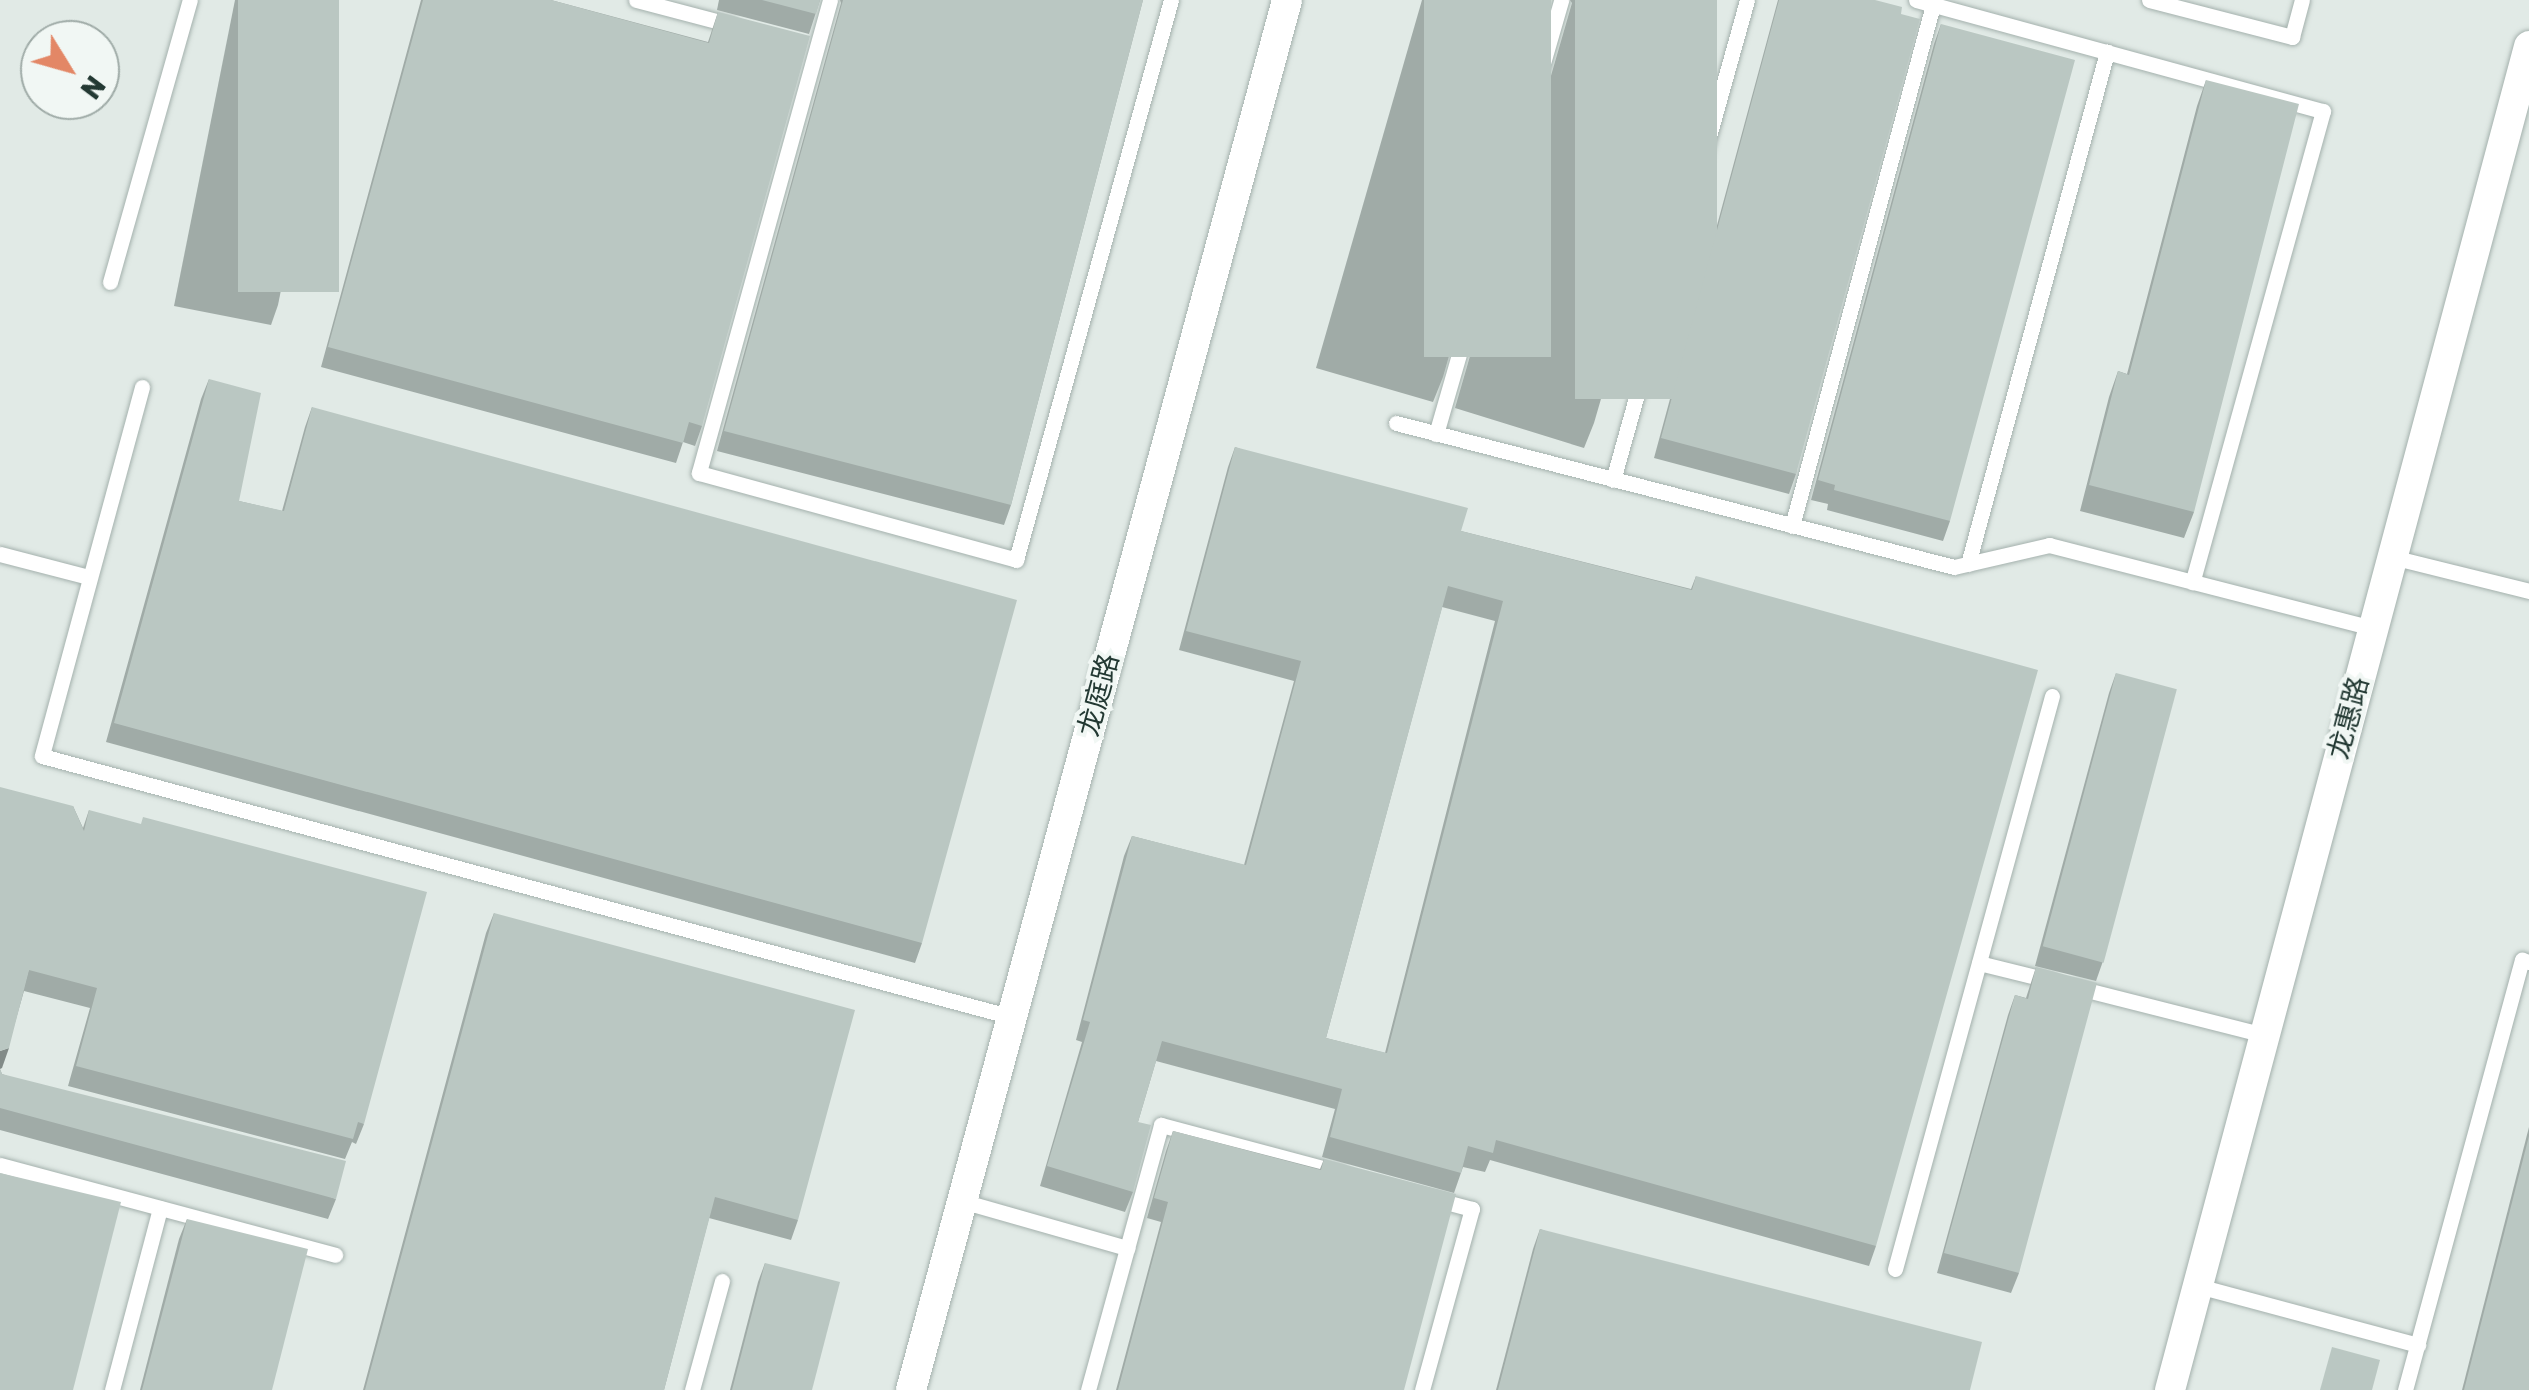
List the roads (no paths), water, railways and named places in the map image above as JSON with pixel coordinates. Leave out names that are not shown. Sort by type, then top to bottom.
[{"type":"street","name":"龙庭路","points":[[911,1390],[1287,0]]},
{"type":"street","name":"龙惠路","points":[[2170,1390],[2392,557],[2525,78],[2529,46]]},
{"type":"lane","points":[[110,282],[190,0]]},
{"type":"lane","points":[[636,0],[744,29]]},
{"type":"lane","points":[[830,0],[700,473],[1016,560],[1171,0]]},
{"type":"lane","points":[[1436,434],[1560,0]]},
{"type":"lane","points":[[1613,480],[1747,0]]},
{"type":"lane","points":[[1916,0],[2323,111],[2192,582]]},
{"type":"lane","points":[[2149,0],[2292,37],[2302,0]]},
{"type":"lane","points":[[1792,526],[1934,5]]},
{"type":"lane","points":[[798,44],[816,48]]},
{"type":"lane","points":[[1968,564],[2107,52]]},
{"type":"lane","points":[[142,387],[42,756],[1012,1018]]},
{"type":"lane","points":[[1396,423],[1954,568],[2049,546],[2373,628]]},
{"type":"lane","points":[[0,554],[90,577]]},
{"type":"lane","points":[[2392,557],[2529,592]]},
{"type":"lane","points":[[1894,1269],[2052,696]]},
{"type":"lane","points":[[2406,1390],[2522,960],[2529,962]]},
{"type":"lane","points":[[1979,963],[2265,1034]]},
{"type":"lane","points":[[1088,1390],[1161,1125],[1362,1179]]},
{"type":"lane","points":[[0,1165],[335,1255]]},
{"type":"lane","points":[[1417,1194],[1472,1209],[1422,1390]]},
{"type":"lane","points":[[962,1201],[1128,1248]]},
{"type":"lane","points":[[112,1390],[160,1208]]},
{"type":"lane","points":[[692,1390],[722,1281]]},
{"type":"lane","points":[[2198,1286],[2418,1345]]}]
